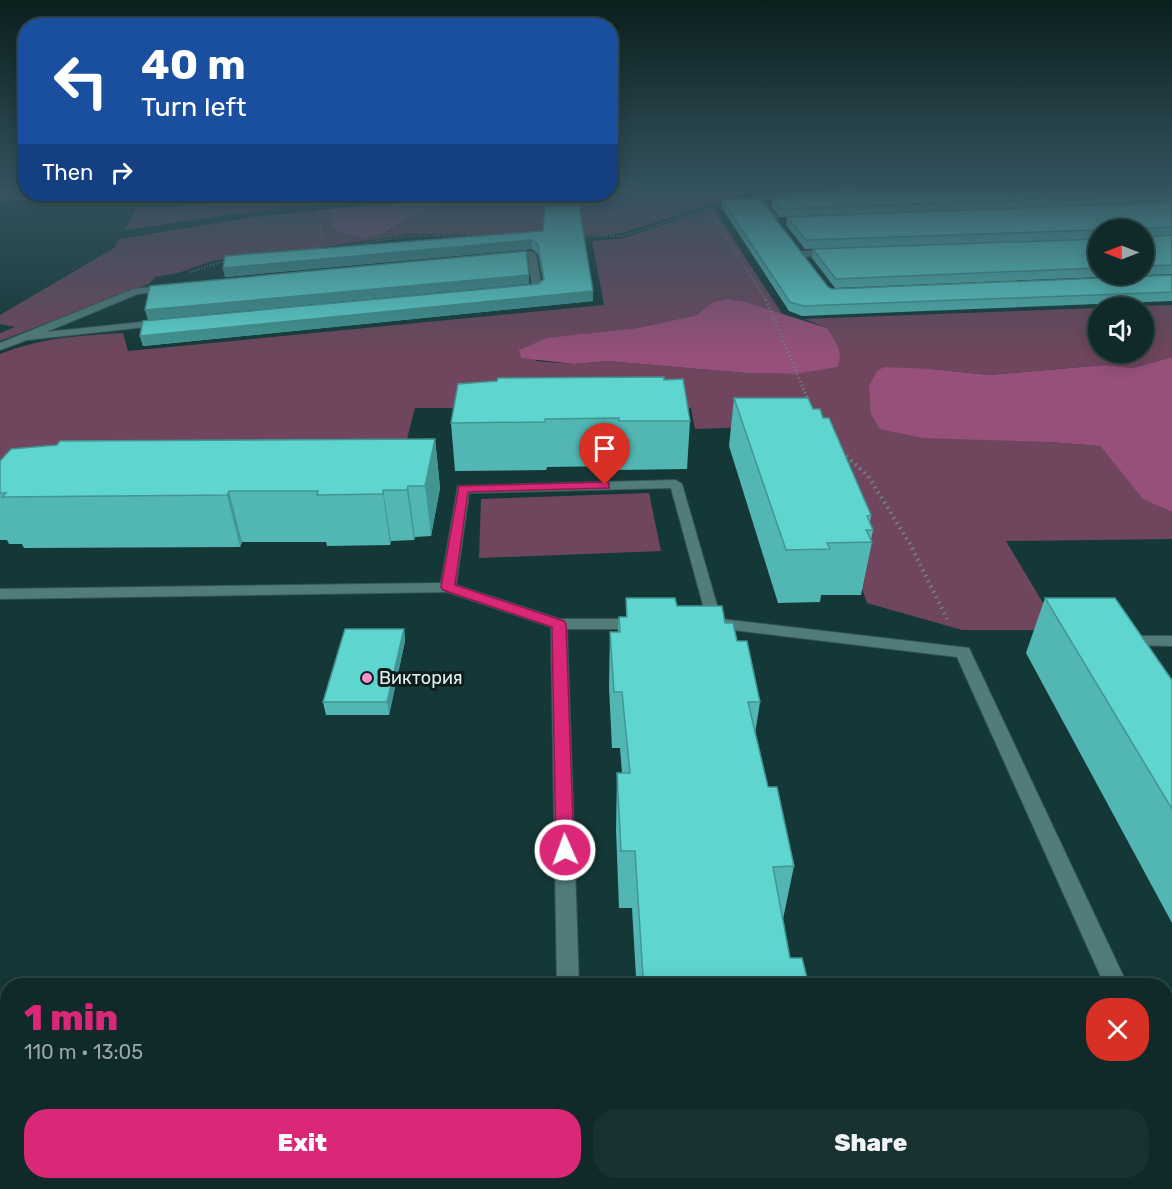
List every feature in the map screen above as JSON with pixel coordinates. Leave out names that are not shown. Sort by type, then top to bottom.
[{"type":"street","points":[[795,246],[807,261]]},
{"type":"street","points":[[801,254],[837,252]]},
{"type":"street","points":[[497,258],[532,254],[537,288],[513,290]]},
{"type":"street","points":[[0,347],[136,291],[183,286]]},
{"type":"street","points":[[23,336],[167,323]]},
{"type":"street","points":[[448,587],[463,489],[676,484],[708,623],[963,652],[1113,978]]},
{"type":"street","points":[[0,594],[448,587],[559,624],[654,623]]},
{"type":"street","points":[[559,624],[568,978]]},
{"type":"street","points":[[1149,659],[1138,641],[1172,641]]},
{"type":"path","points":[[318,244],[312,251],[354,244]]},
{"type":"path","points":[[730,244],[770,306],[813,412]]},
{"type":"path","points":[[136,291],[217,262],[237,259]]},
{"type":"path","points":[[837,447],[868,476],[910,544],[963,652]]},
{"type":"shaded area","points":[[116,244],[342,244],[212,261],[178,273],[155,277],[149,284],[0,341],[0,333],[15,327],[0,324],[0,315]]},
{"type":"shaded area","points":[[593,244],[737,244],[783,315],[745,302],[714,302],[697,315],[637,328],[585,334],[535,361],[574,364],[607,361],[745,373],[794,374],[827,328],[804,319],[1088,308],[1088,363],[1151,363],[1133,368],[1105,365],[989,375],[930,369],[1050,442],[1100,446],[1143,498],[1172,512],[1172,539],[1006,541],[1059,630],[962,630],[867,603],[813,452],[780,426],[695,429],[691,408],[415,408],[401,462],[0,472],[0,354],[31,344],[61,338],[123,333],[128,351],[604,305]]},
{"type":"shaded area","points":[[728,299],[745,302],[827,328],[839,351],[837,367],[794,374],[745,373],[607,361],[574,364],[521,358],[519,350],[547,338],[637,328],[697,315],[713,302]]},
{"type":"shaded area","points":[[1172,305],[1172,357],[1154,362],[1154,306]]},
{"type":"shaded area","points":[[1172,357],[1172,512],[1143,499],[1100,446],[923,438],[880,429],[871,414],[869,386],[877,371],[884,367],[989,375],[1105,365],[1133,368]]},
{"type":"shaded area","points":[[649,493],[661,551],[479,558],[481,499]]},
{"type":"building","points":[[371,244],[482,244],[223,268],[225,256]]},
{"type":"building","points":[[585,244],[593,291],[140,336],[143,321],[538,284],[544,279],[538,245]]},
{"type":"building","points":[[752,244],[795,244],[828,287],[832,289],[1088,278],[1088,285],[1154,285],[1154,276],[1172,275],[1172,292],[803,306],[790,302]]},
{"type":"building","points":[[942,244],[1088,244],[1088,268],[836,279],[813,249]]},
{"type":"building","points":[[1154,244],[1172,244],[1172,265],[1154,266]]},
{"type":"building","points":[[526,251],[529,275],[145,310],[150,286]]},
{"type":"building","points":[[664,377],[664,380],[683,379],[690,421],[619,421],[619,418],[451,423],[458,384],[497,381],[498,378]]},
{"type":"building","points":[[734,398],[808,398],[813,409],[820,409],[823,418],[829,418],[871,515],[867,516],[873,530],[866,530],[872,542],[827,543],[830,549],[786,550]]},
{"type":"building","points":[[435,439],[425,486],[408,486],[407,490],[383,490],[383,494],[317,495],[318,491],[229,491],[227,495],[2,497],[6,493],[0,493],[0,461],[11,449],[57,445],[60,441]]},
{"type":"building","points":[[626,598],[675,598],[677,606],[722,606],[725,623],[733,623],[737,641],[747,641],[760,702],[748,702],[768,787],[777,787],[794,866],[773,867],[790,958],[802,958],[807,978],[628,978],[643,977],[635,851],[621,851],[617,773],[630,773],[622,692],[614,692],[610,632],[620,632],[619,617],[627,617]]},
{"type":"building","points":[[1045,598],[1115,598],[1172,680],[1172,809]]},
{"type":"building","name":"Виктория","points":[[345,629],[404,629],[387,702],[323,702]]},
{"type":"place","name":"Виктория","points":[[367,678]]},
{"type":"route","points":[[565,850],[559,624],[448,587],[463,489],[605,485]]}]
